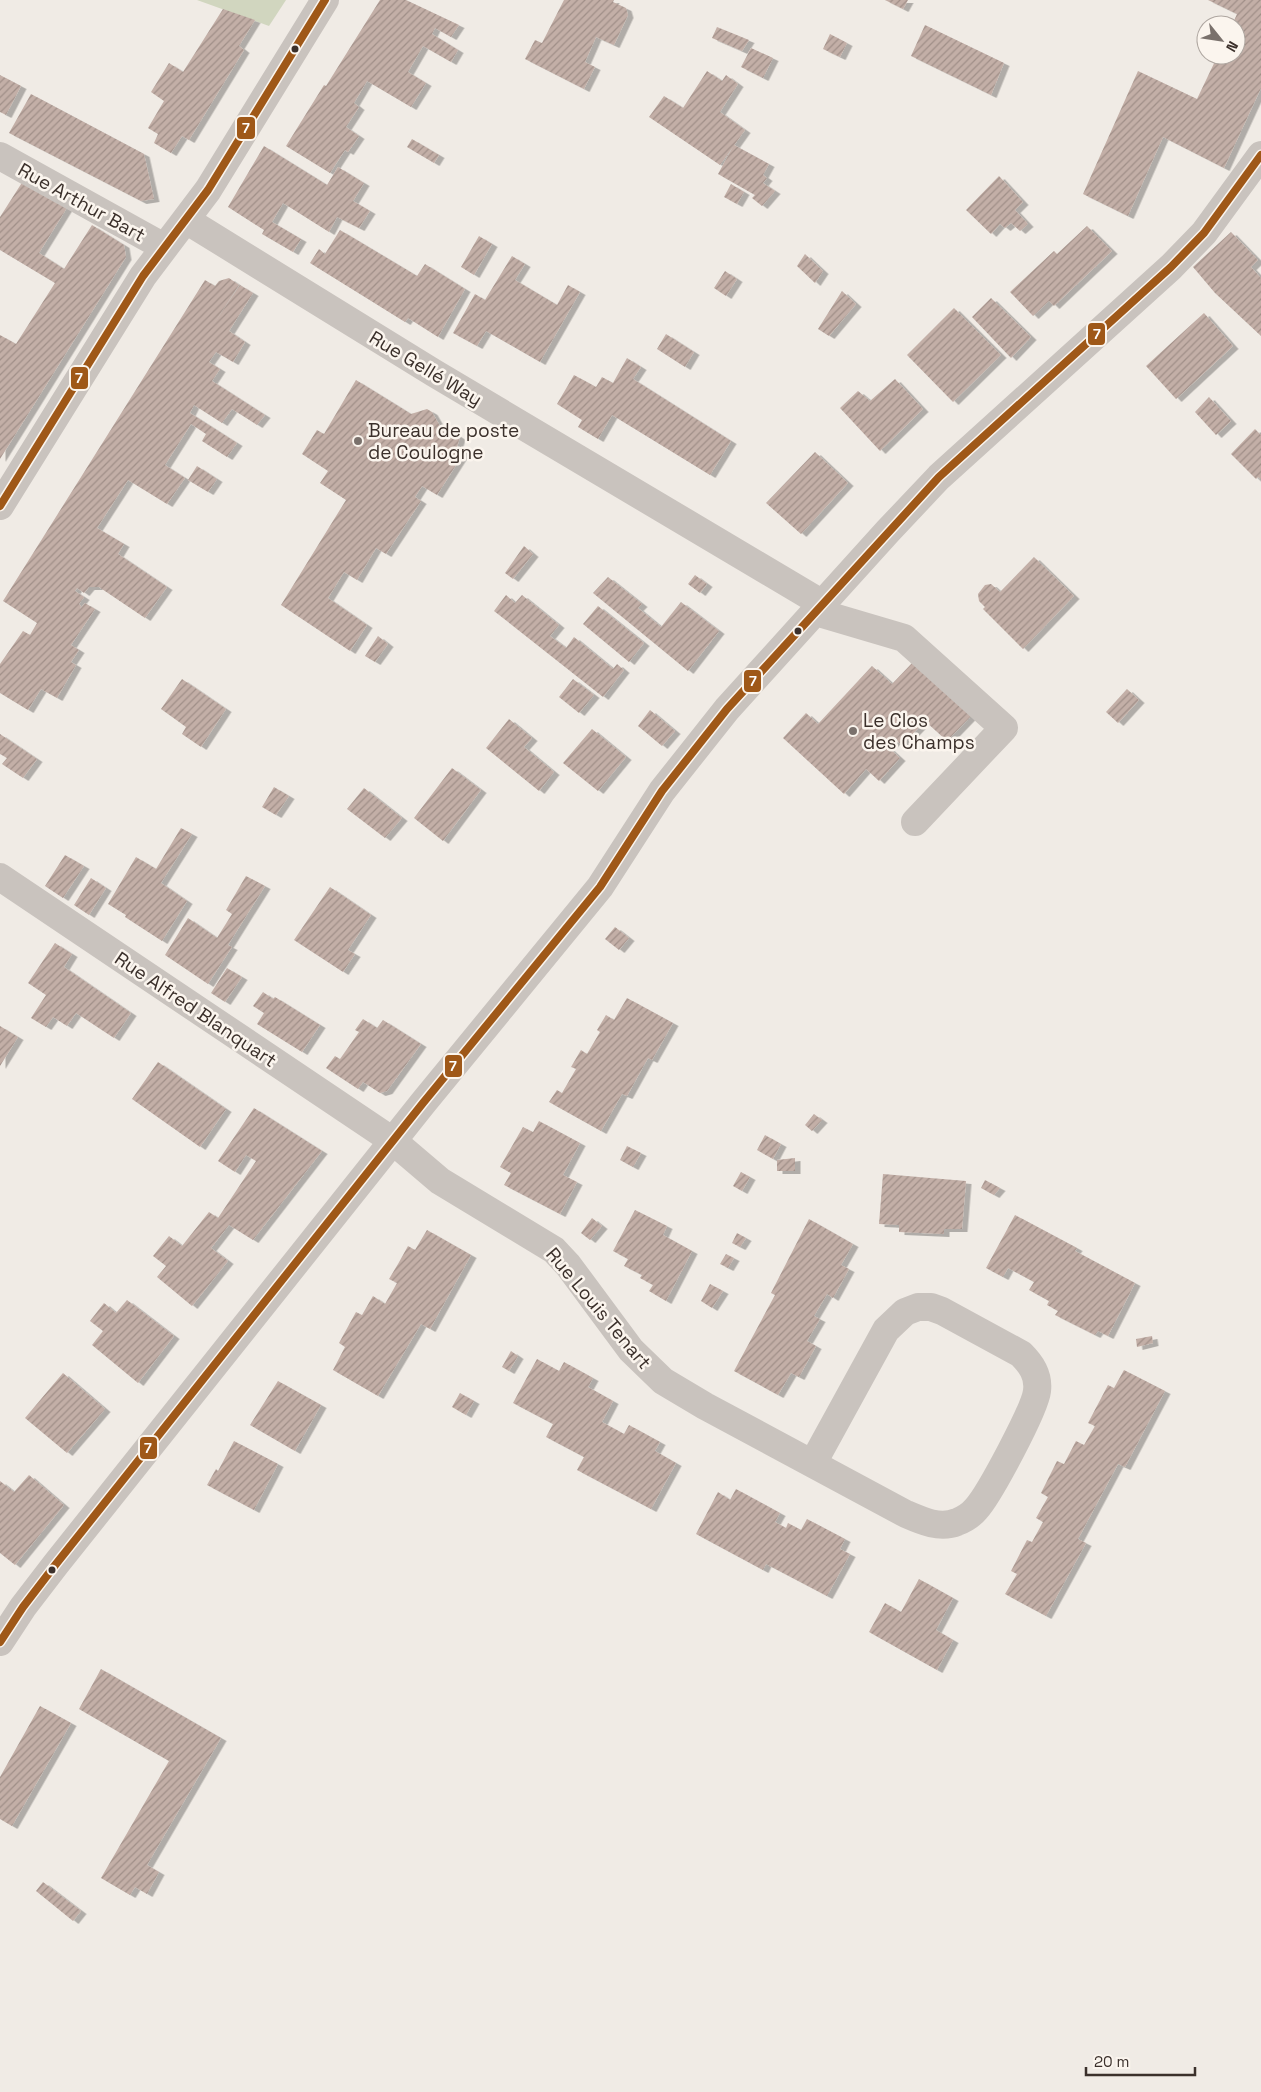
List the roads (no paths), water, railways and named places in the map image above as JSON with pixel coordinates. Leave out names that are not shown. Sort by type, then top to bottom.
[{"type":"street","points":[[0,506],[143,276],[208,190],[325,0]]},
{"type":"street","points":[[0,1642],[23,1607],[56,1564],[393,1141],[600,887],[662,791],[708,732],[888,530],[945,472],[1178,260],[1204,233],[1222,211],[1261,155]]},
{"type":"street","name":"Rue Arthur Bart","points":[[0,156],[164,247]]},
{"type":"street","name":"Rue Gellé Way","points":[[186,220],[819,608],[904,638],[1004,728],[916,822]]},
{"type":"street","name":"Rue Alfred Blanquart","points":[[0,877],[393,1141]]},
{"type":"street","name":"Rue Louis Tenart","points":[[393,1141],[440,1181],[554,1250],[568,1265],[631,1350],[663,1381],[705,1406],[813,1463],[925,1522],[940,1525],[955,1523],[968,1517],[988,1492],[1033,1406],[1037,1390],[1036,1376],[1031,1364],[1021,1354],[942,1311],[931,1307],[918,1307],[905,1312],[886,1330],[813,1463]]},
{"type":"place","name":"Bureau de poste de Coulogne","points":[[358,441]]},
{"type":"place","name":"Le Clos des Champs","points":[[853,731]]}]
